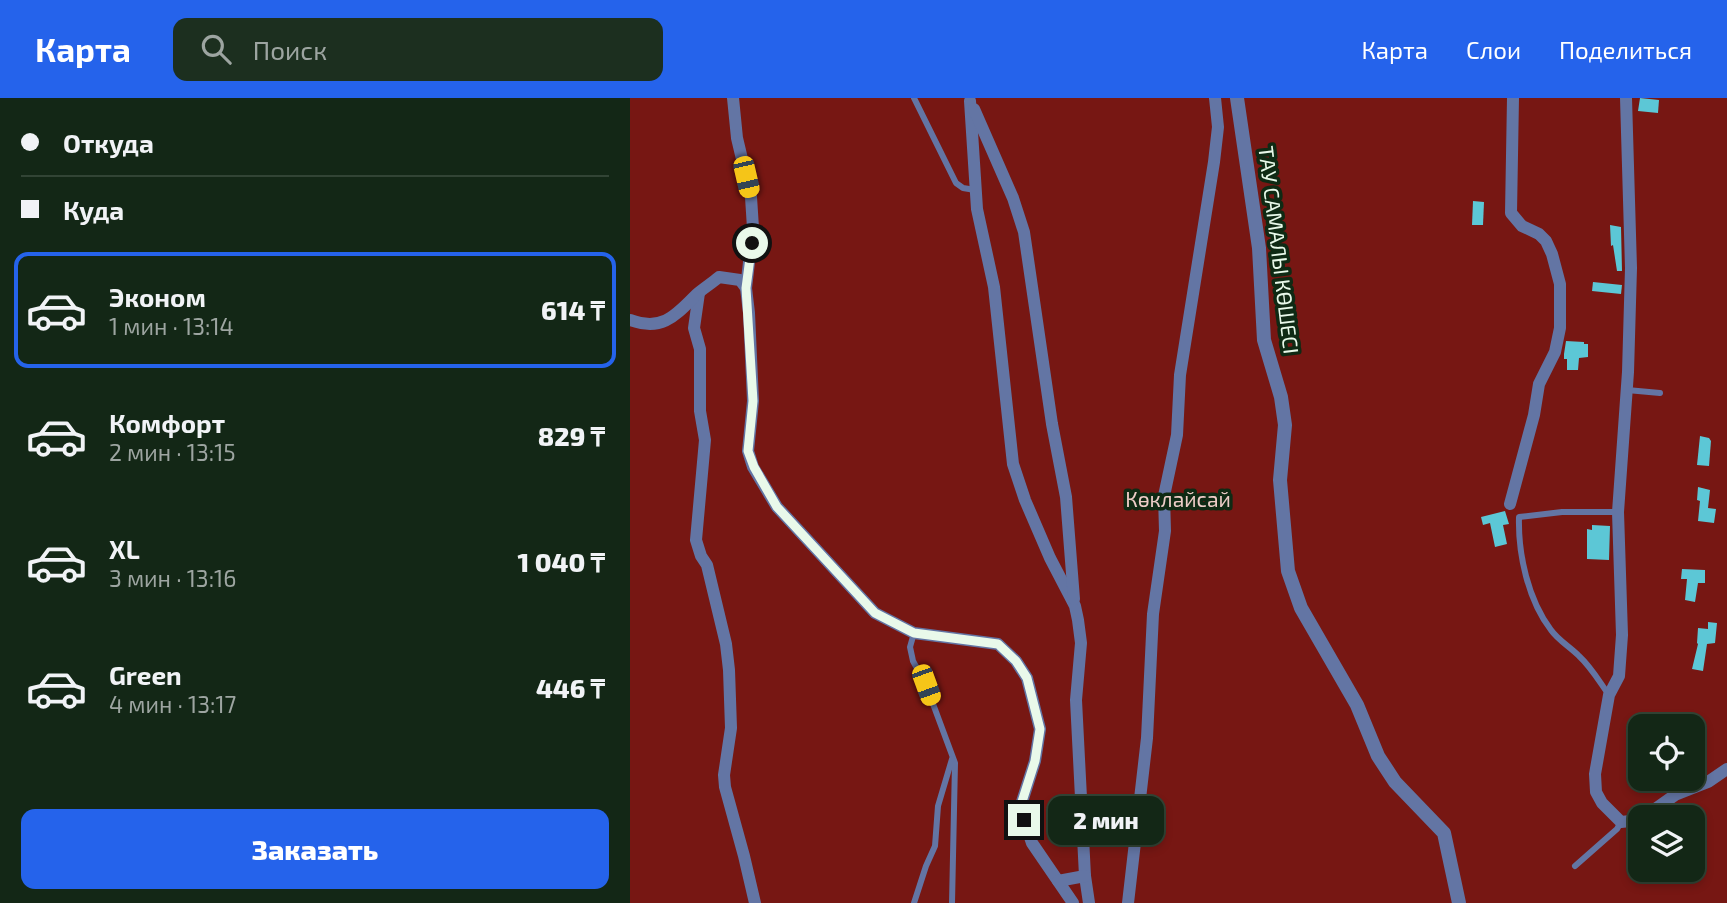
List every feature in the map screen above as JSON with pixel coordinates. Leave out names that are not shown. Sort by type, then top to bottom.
[{"type":"street","points":[[733,98],[737,138],[751,197],[753,229],[746,288],[753,401],[748,451],[754,467],[777,507],[875,613],[914,633],[998,644],[1016,661],[1027,678],[1036,708],[1040,736],[1020,808],[1032,844],[1073,903]]},
{"type":"street","points":[[1128,903],[1147,738],[1153,614],[1165,531],[1164,496],[1177,435],[1180,375],[1214,162],[1218,119],[1215,98]]},
{"type":"street","name":"ТАУ САМАЛЫ КӨШЕСІ","points":[[1237,98],[1259,248],[1264,340],[1281,397],[1284,425],[1280,480],[1289,571],[1301,608],[1357,705],[1378,756],[1395,782],[1444,832],[1459,903]]},
{"type":"street","points":[[1510,505],[1534,415],[1539,384],[1555,352],[1560,328],[1560,284],[1552,254],[1539,234],[1522,226],[1511,213],[1513,98]]},
{"type":"street","points":[[1626,98],[1631,268],[1627,390],[1618,512],[1622,635],[1619,676],[1609,695],[1596,763],[1596,792],[1602,803],[1621,822],[1628,821]]},
{"type":"street","points":[[970,99],[975,190],[994,287],[1013,464],[1049,558],[1075,606]]},
{"type":"street","points":[[970,99],[1013,198],[1024,232],[1052,424],[1066,497],[1075,606],[1081,643],[1076,700],[1085,876],[1089,903]]},
{"type":"street","points":[[630,320],[657,324],[678,315],[699,292],[719,277],[740,280],[746,288]]},
{"type":"street","points":[[699,292],[694,328],[700,349],[700,411],[705,439],[696,540],[707,565],[726,644],[731,728],[724,787],[755,903]]},
{"type":"street","points":[[1661,805],[1675,795],[1708,782],[1727,769]]},
{"type":"street","points":[[1058,881],[1085,876]]},
{"type":"lane","points":[[914,98],[956,183],[963,188],[975,190]]},
{"type":"lane","points":[[1627,390],[1660,393]]},
{"type":"lane","points":[[1609,695],[1591,668],[1551,631],[1537,605],[1524,567],[1519,517],[1562,512],[1618,512]]},
{"type":"lane","points":[[914,633],[910,647],[913,661],[926,685],[954,763],[952,903]]},
{"type":"lane","points":[[914,903],[935,846],[938,806],[952,758]]},
{"type":"lane","points":[[1575,866],[1617,829],[1621,822]]},
{"type":"green space","name":"Көклайсай","points":[[630,98],[1727,98],[1727,903],[630,903]]},
{"type":"building","points":[[1640,98],[1659,100],[1658,113],[1638,111]]},
{"type":"building","points":[[1473,201],[1484,202],[1483,225],[1472,225]]},
{"type":"building","points":[[1610,225],[1621,227],[1622,271],[1617,271],[1613,245],[1611,246]]},
{"type":"building","points":[[1593,282],[1622,285],[1621,294],[1592,291]]},
{"type":"building","points":[[1566,341],[1588,344],[1588,357],[1579,358],[1578,370],[1567,370],[1567,359],[1564,359]]},
{"type":"building","points":[[1700,436],[1711,441],[1709,466],[1697,465]]},
{"type":"building","points":[[1698,487],[1710,490],[1708,508],[1716,509],[1714,523],[1698,521]]},
{"type":"building","points":[[1505,511],[1509,524],[1503,525],[1507,544],[1495,547],[1490,523],[1483,525],[1481,517]]},
{"type":"building","points":[[1592,525],[1610,526],[1609,560],[1587,559],[1587,529],[1592,530]]},
{"type":"building","points":[[1682,569],[1705,570],[1705,583],[1698,583],[1695,602],[1685,600],[1687,579],[1681,579]]},
{"type":"building","points":[[1708,622],[1717,623],[1715,643],[1707,644],[1703,671],[1692,669],[1698,644],[1698,628],[1708,629]]},
{"type":"route","points":[[752,243],[746,288],[753,401],[748,451],[760,480],[777,507],[875,613],[914,633],[998,644],[1016,661],[1027,678],[1040,729],[1035,761],[1020,808],[1024,820]]}]
